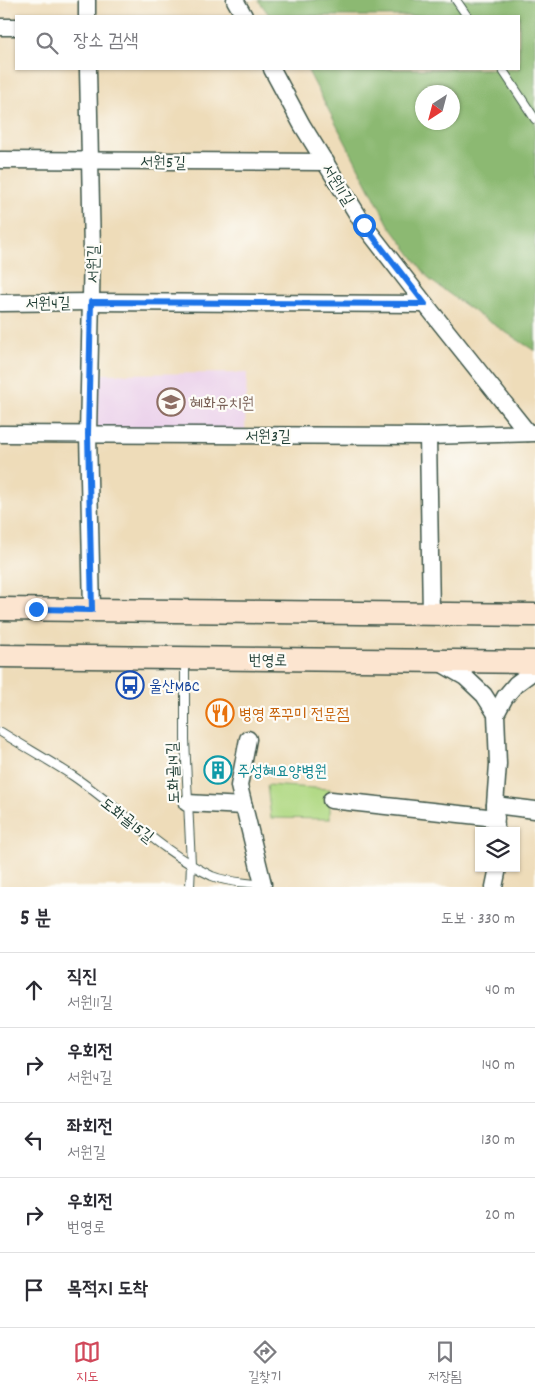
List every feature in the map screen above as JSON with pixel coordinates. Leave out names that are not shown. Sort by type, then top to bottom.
[{"type":"main road","points":[[0,609],[535,615]]},
{"type":"main road","name":"번영로","points":[[0,656],[535,662]]},
{"type":"street","points":[[87,0],[87,15]]},
{"type":"street","points":[[235,0],[243,15]]},
{"type":"street","points":[[0,27],[15,27]]},
{"type":"street","name":"서원길","points":[[88,70],[92,251],[88,434],[92,610]]},
{"type":"street","name":"서원11길","points":[[273,70],[302,125],[364,225],[425,304],[532,433]]},
{"type":"street","name":"서원5길","points":[[0,160],[326,162]]},
{"type":"street","name":"서원4길","points":[[0,303],[425,304]]},
{"type":"street","name":"서원3길","points":[[0,434],[428,436],[532,433]]},
{"type":"street","points":[[428,436],[431,615]]},
{"type":"street","points":[[439,662],[472,683],[484,695],[496,714],[498,764],[496,818]]},
{"type":"street","points":[[496,714],[505,697],[516,684],[535,670]]},
{"type":"street","points":[[248,739],[239,786],[264,886]]},
{"type":"street","points":[[331,800],[496,818],[535,810]]},
{"type":"street","points":[[187,803],[244,806]]},
{"type":"street","points":[[494,887],[497,872]]},
{"type":"lane","points":[[456,0],[466,15]]},
{"type":"lane","points":[[503,70],[535,119]]},
{"type":"lane","name":"도화골14길","points":[[185,657],[185,739],[191,864],[190,887]]},
{"type":"lane","name":"도화골15길","points":[[2,732],[72,776],[154,839],[191,864],[213,876],[233,882],[264,886]]},
{"type":"shaded area","name":"혜화유치원","points":[[247,373],[245,430],[95,430],[95,374]]},
{"type":"green space","points":[[258,0],[535,0],[535,351],[476,313],[430,280],[389,225],[308,70],[520,70],[520,15],[269,15]]},
{"type":"green space","points":[[267,785],[330,789],[330,819],[271,818]]},
{"type":"place","name":"혜화유치원","points":[[171,402]]},
{"type":"place","name":"울산MBC","points":[[130,685]]},
{"type":"place","name":"병영 쭈꾸미 전문점","points":[[220,713]]},
{"type":"place","name":"주성혜요양병원","points":[[218,770]]},
{"type":"route","points":[[36,609],[92,610],[88,434],[91,302],[425,304],[364,225]]}]
